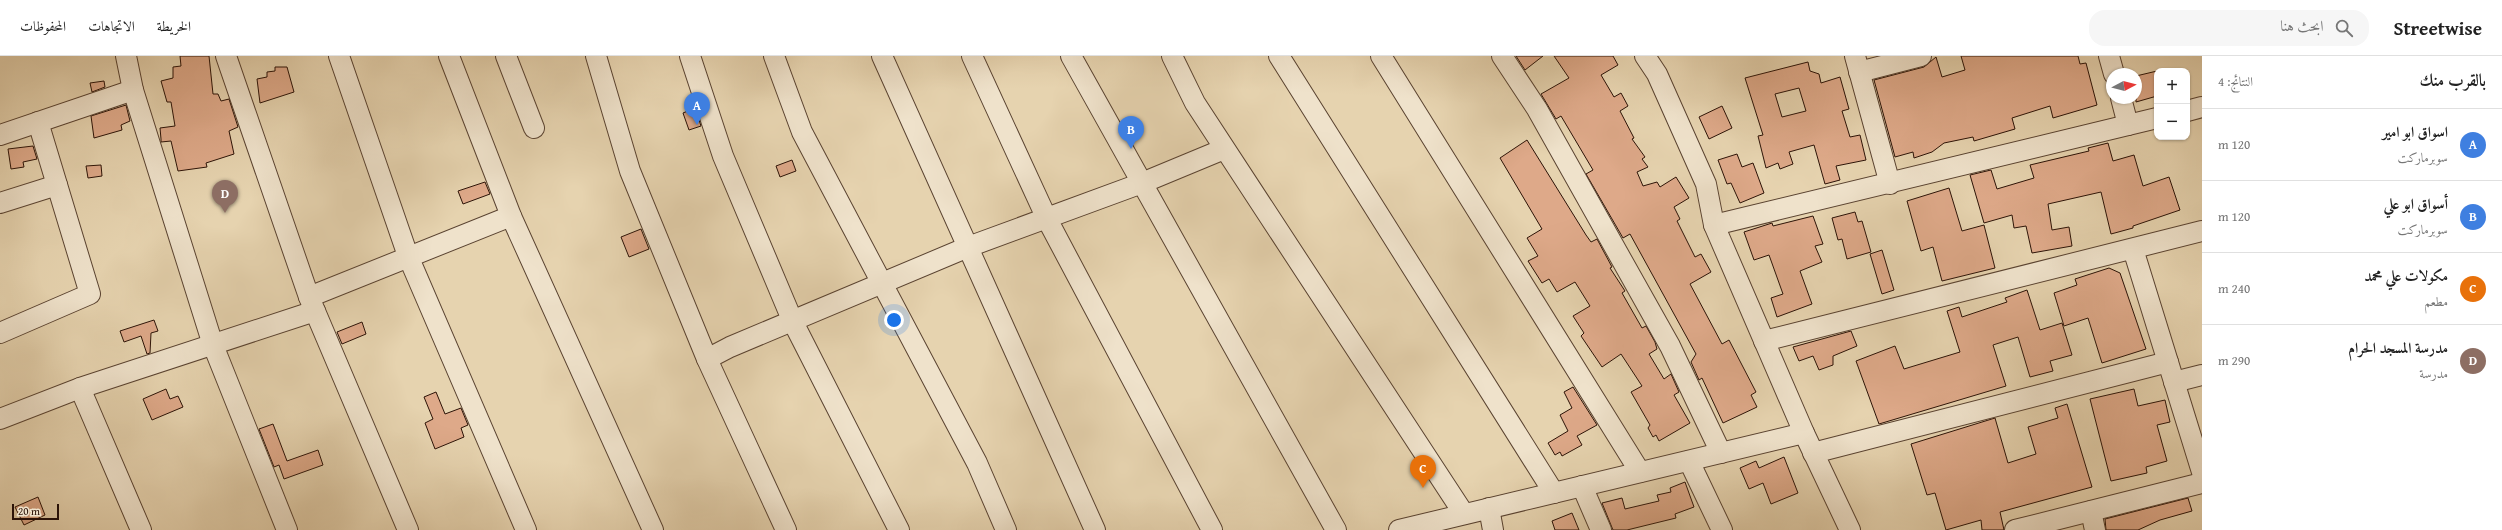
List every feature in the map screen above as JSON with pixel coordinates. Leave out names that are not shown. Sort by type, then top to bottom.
[{"type":"street","points":[[126,56],[133,90],[213,345],[287,530]]},
{"type":"street","points":[[226,56],[312,304],[408,530]]},
{"type":"street","points":[[339,56],[408,256],[526,530]]},
{"type":"street","points":[[449,56],[511,216],[654,530]]},
{"type":"street","points":[[506,56],[534,128]]},
{"type":"street","points":[[596,56],[630,171],[707,359],[786,530]]},
{"type":"street","points":[[690,56],[723,156],[793,322],[899,530]]},
{"type":"street","points":[[774,56],[802,132],[977,464],[1006,530]]},
{"type":"street","points":[[882,56],[1095,530]]},
{"type":"street","points":[[972,56],[1047,219],[1212,530]]},
{"type":"street","points":[[1071,56],[1336,530]]},
{"type":"street","points":[[1172,56],[1195,104],[1464,514]]},
{"type":"street","points":[[1279,56],[1554,493]]},
{"type":"street","points":[[1381,56],[1640,472]]},
{"type":"street","points":[[1502,56],[1537,109],[1670,346],[1721,453]]},
{"type":"street","points":[[1645,56],[1657,74],[1706,184],[1714,225],[1804,433],[1850,530]]},
{"type":"street","points":[[1890,184],[1857,64],[1921,56]]},
{"type":"street","points":[[2109,56],[2112,68]]},
{"type":"street","points":[[0,135],[133,90]]},
{"type":"street","points":[[2123,104],[2128,125]]},
{"type":"street","points":[[2190,110],[2202,107]]},
{"type":"street","points":[[1714,225],[1890,184],[2154,119]]},
{"type":"street","points":[[0,333],[90,294],[38,122]]},
{"type":"street","points":[[707,359],[730,347],[968,248],[1142,183],[1224,149]]},
{"type":"street","points":[[0,203],[57,185]]},
{"type":"street","points":[[0,419],[80,388],[213,345],[312,304],[408,256],[511,216]]},
{"type":"street","points":[[1764,341],[2202,231]]},
{"type":"street","points":[[2133,249],[2202,472]]},
{"type":"street","points":[[1813,453],[2168,362]]},
{"type":"street","points":[[2174,382],[2202,375]]},
{"type":"street","points":[[80,388],[141,530]]},
{"type":"street","points":[[1399,530],[1804,433]]},
{"type":"street","points":[[1689,461],[1722,530]]},
{"type":"street","points":[[2015,530],[2202,483]]},
{"type":"street","points":[[1582,486],[1600,530]]},
{"type":"street","points":[[1489,508],[1493,530]]},
{"type":"street","points":[[2090,511],[2095,530]]},
{"type":"building","points":[[180,56],[209,56],[213,94],[218,94],[221,101],[229,99],[238,127],[229,131],[234,154],[206,163],[207,167],[178,171],[171,141],[161,142],[160,128],[175,126],[171,102],[167,102],[161,81],[173,78],[173,67],[181,66]]},
{"type":"building","points":[[1516,56],[1543,56],[1525,70]]},
{"type":"building","points":[[1554,56],[1613,56],[1618,65],[1601,75],[1614,97],[1621,93],[1628,106],[1620,111],[1634,138],[1632,139],[1645,157],[1642,159],[1648,167],[1637,172],[1643,186],[1657,182],[1660,187],[1676,177],[1689,198],[1674,207],[1680,219],[1677,221],[1695,257],[1701,254],[1711,272],[1690,284],[1722,344],[1729,340],[1756,392],[1751,395],[1757,407],[1723,423],[1702,378],[1699,380],[1691,362],[1696,354],[1630,234],[1623,238],[1586,174],[1593,170],[1561,116],[1556,119],[1541,94],[1569,78]]},
{"type":"building","points":[[1961,56],[2078,56],[2080,64],[2086,63],[2097,105],[2053,118],[2050,106],[2012,118],[2015,129],[1974,141],[1973,137],[1944,143],[1932,152],[1914,158],[1913,152],[1895,157],[1874,80],[1924,67],[1936,57],[1942,77],[1965,70]]},
{"type":"building","points":[[1808,62],[1810,71],[1819,74],[1821,83],[1840,77],[1849,109],[1842,111],[1850,137],[1860,135],[1866,160],[1836,166],[1840,180],[1825,184],[1814,145],[1789,152],[1793,164],[1780,169],[1778,163],[1766,168],[1758,136],[1763,135],[1745,78]],"holes":[[[1799,88],[1806,111],[1782,117],[1775,94]]]},
{"type":"building","points":[[275,67],[287,67],[294,92],[260,103],[257,79],[267,77],[267,72],[275,71]]},
{"type":"building","points":[[2154,72],[2154,97],[2142,100],[2142,75]]},
{"type":"building","points":[[104,81],[105,87],[92,92],[90,83]]},
{"type":"building","points":[[126,105],[130,121],[121,125],[122,130],[94,138],[91,116]]},
{"type":"building","points":[[1722,106],[1732,128],[1709,139],[1699,117]]},
{"type":"building","points":[[695,108],[701,126],[689,130],[683,113]]},
{"type":"building","points":[[1527,140],[1586,235],[1591,242],[1597,239],[1612,267],[1610,268],[1625,291],[1622,293],[1642,328],[1646,326],[1655,342],[1657,349],[1649,354],[1664,379],[1671,374],[1679,392],[1674,395],[1690,423],[1659,441],[1656,435],[1653,437],[1648,428],[1650,425],[1631,392],[1642,386],[1621,354],[1602,367],[1581,336],[1584,333],[1573,316],[1590,306],[1575,282],[1557,292],[1549,279],[1542,283],[1528,261],[1538,256],[1527,238],[1542,229],[1500,158]]},
{"type":"building","points":[[2108,143],[2113,161],[2134,155],[2143,186],[2169,177],[2180,210],[2133,226],[2133,228],[2111,234],[2101,192],[2048,204],[2052,230],[2069,227],[2072,246],[2032,253],[2026,226],[2014,228],[2012,215],[1984,223],[1970,175],[1991,170],[1997,189],[2034,178],[2030,165],[2089,151],[2088,148]]},
{"type":"building","points":[[33,146],[37,159],[23,162],[24,167],[11,169],[8,149]]},
{"type":"building","points":[[1737,154],[1742,167],[1753,163],[1764,193],[1740,203],[1731,183],[1727,184],[1718,160]]},
{"type":"building","points":[[792,160],[796,171],[780,177],[776,166]]},
{"type":"building","points":[[101,165],[102,176],[88,178],[86,166]]},
{"type":"building","points":[[485,182],[490,194],[463,204],[458,191]]},
{"type":"building","points":[[1949,188],[1962,231],[1984,225],[1995,268],[1942,281],[1933,247],[1921,251],[1907,201]]},
{"type":"building","points":[[1855,212],[1858,222],[1862,221],[1871,252],[1847,259],[1842,239],[1838,240],[1832,218]]},
{"type":"building","points":[[1813,216],[1823,244],[1815,246],[1822,262],[1800,271],[1812,304],[1777,317],[1771,298],[1783,294],[1769,255],[1754,260],[1744,232],[1772,223],[1773,226]]},
{"type":"building","points":[[641,229],[649,249],[629,257],[621,237]]},
{"type":"building","points":[[1882,250],[1894,290],[1882,294],[1870,254]]},
{"type":"building","points":[[2109,268],[2120,273],[2146,349],[2102,363],[2088,318],[2064,326],[2054,293],[2077,285],[2075,279]]},
{"type":"building","points":[[2027,290],[2040,330],[2062,323],[2072,355],[2050,361],[2053,371],[2030,377],[2018,337],[1993,345],[2006,386],[1879,424],[1856,361],[1895,346],[1904,369],[1960,352],[1947,311],[1959,307],[1962,317],[2007,302],[2005,298]]},
{"type":"building","points":[[154,320],[158,331],[151,333],[150,353],[147,354],[141,336],[124,342],[120,331]]},
{"type":"building","points":[[362,322],[366,334],[342,344],[337,332]]},
{"type":"building","points":[[1851,331],[1857,346],[1833,356],[1833,365],[1819,370],[1813,356],[1799,361],[1793,347]]},
{"type":"building","points":[[1573,387],[1597,425],[1577,436],[1582,445],[1562,456],[1560,452],[1555,455],[1548,443],[1568,431],[1560,415],[1572,408],[1564,392]]},
{"type":"building","points":[[166,389],[170,399],[178,396],[183,407],[152,420],[143,399]]},
{"type":"building","points":[[2134,389],[2138,406],[2165,400],[2170,422],[2157,425],[2167,461],[2146,467],[2147,473],[2111,481],[2090,399]]},
{"type":"building","points":[[436,392],[445,414],[461,408],[468,425],[461,428],[464,437],[435,449],[425,423],[433,419],[424,397]]},
{"type":"building","points":[[2067,404],[2092,487],[2000,512],[2004,530],[1982,530],[1981,520],[1946,530],[1935,493],[1927,495],[1911,444],[1995,418],[2008,463],[2036,454],[2028,427],[2058,418],[2055,408]]},
{"type":"building","points":[[273,424],[287,461],[318,450],[323,465],[284,479],[279,465],[274,467],[259,429]]},
{"type":"building","points":[[1784,457],[1798,493],[1771,504],[1763,483],[1749,489],[1740,468],[1756,461],[1759,468]]},
{"type":"building","points":[[1685,482],[1694,507],[1675,514],[1676,518],[1627,530],[1613,530],[1602,503],[1622,498],[1625,509],[1659,501],[1657,495],[1671,492],[1670,488]]},
{"type":"building","points":[[38,497],[45,515],[24,525],[15,507]]},
{"type":"building","points":[[2188,498],[2192,511],[2160,520],[2138,530],[2106,530],[2105,519]]},
{"type":"building","points":[[1572,513],[1579,530],[1555,530],[1552,521]]},
{"type":"place","name":"اسواق ابو امير","points":[[697,125]]},
{"type":"place","name":"أسواق ابو علي","points":[[1131,149]]},
{"type":"place","name":"مدرسة المسجد الحرام","points":[[225,213]]},
{"type":"place","name":"مكولات علي محمد","points":[[1423,488]]}]
